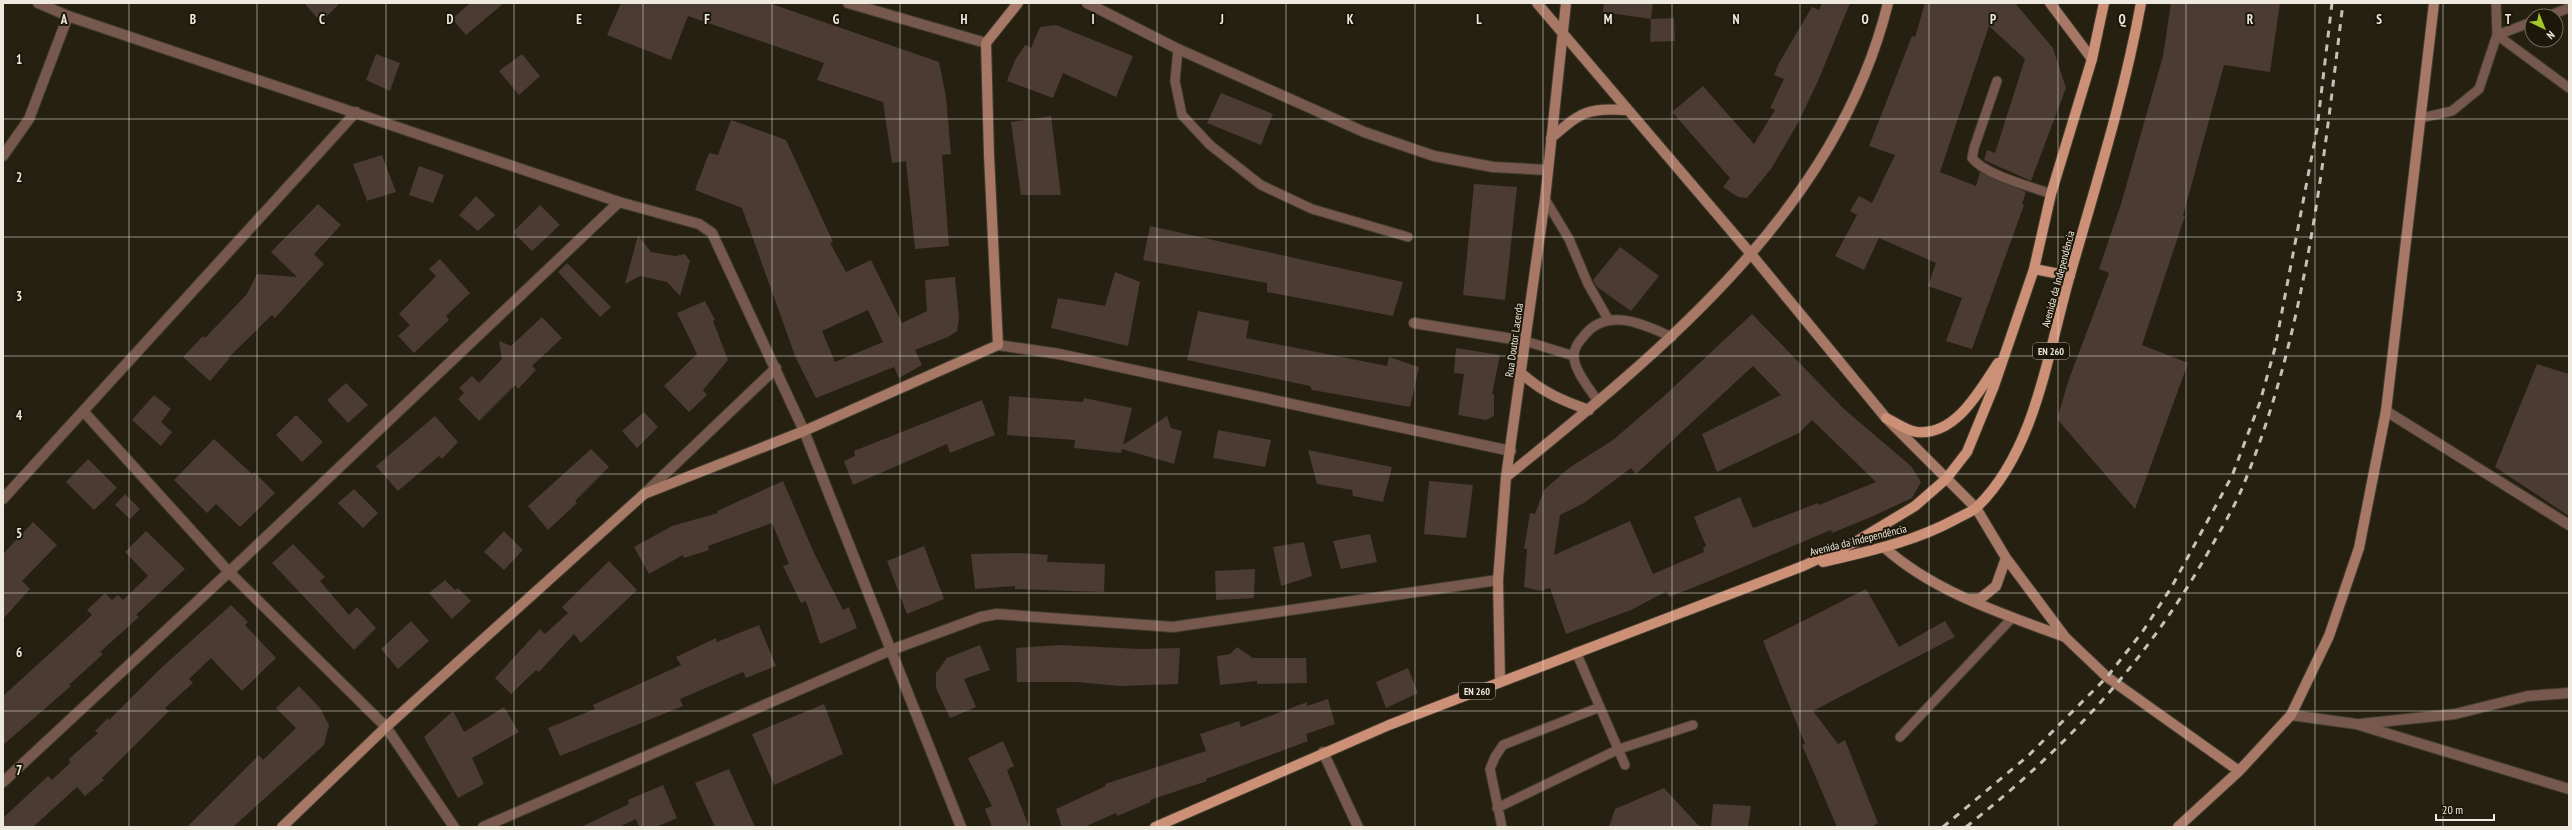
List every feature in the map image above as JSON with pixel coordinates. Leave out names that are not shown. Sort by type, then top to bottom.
[{"type":"main road","name":"Avenida da Independência","points":[[1803,566],[1883,527],[1915,506],[1956,469],[1971,444],[2034,270],[2051,194],[2092,59],[2104,3]]},
{"type":"main road","name":"Avenida da Independência","points":[[1803,566],[1885,548],[1927,534],[1976,508],[1996,486],[2007,470],[2034,410],[2070,276],[2110,142],[2130,59],[2141,3]]},
{"type":"main road","points":[[2034,270],[2070,276]]},
{"type":"main road","points":[[1886,418],[1916,432],[1931,431],[1943,426],[1960,414],[1976,397],[2005,353]]},
{"type":"main road","name":"EN 260","points":[[1155,827],[1323,752],[1500,681],[1803,566]]},
{"type":"street","points":[[38,3],[68,16],[619,202],[699,224],[712,233],[804,430],[961,827]]},
{"type":"street","points":[[848,3],[861,5],[986,43]]},
{"type":"street","points":[[998,345],[989,163],[986,43],[1018,3]]},
{"type":"street","points":[[1087,3],[1178,49],[1364,132],[1434,156],[1493,167],[1547,170]]},
{"type":"street","points":[[1537,3],[1626,110],[1751,254],[1886,418],[1976,508],[2006,558],[2065,637],[2107,677],[2239,771]]},
{"type":"street","name":"Rua Doutor Lacerda","points":[[1500,681],[1498,580],[1506,477],[1511,451],[1545,199],[1566,3]]},
{"type":"street","points":[[1506,477],[1589,410],[1672,337],[1700,310],[1751,254],[1814,170],[1845,118],[1878,40],[1888,3]]},
{"type":"street","points":[[2050,3],[2092,59]]},
{"type":"street","points":[[2178,827],[2239,771],[2290,715],[2329,636],[2359,548],[2386,411],[2434,3]]},
{"type":"street","points":[[3,156],[29,119],[68,16]]},
{"type":"street","points":[[1551,138],[1584,114],[1600,108],[1626,110]]},
{"type":"street","points":[[3,499],[84,412],[356,112]]},
{"type":"street","points":[[3,782],[229,572],[619,202]]},
{"type":"street","points":[[1414,323],[1525,341]]},
{"type":"street","points":[[644,494],[804,430],[998,345],[1059,354],[1511,451]]},
{"type":"street","points":[[282,827],[386,727],[606,530],[776,368]]},
{"type":"street","points":[[1521,373],[1536,387],[1555,398],[1589,410]]},
{"type":"street","points":[[2386,411],[2569,525]]},
{"type":"street","points":[[84,412],[229,572],[386,727],[454,827]]},
{"type":"street","points":[[1885,548],[1925,577],[1968,599],[2012,618],[2065,637]]},
{"type":"street","points":[[1968,599],[1980,599],[1996,586],[2006,558]]},
{"type":"street","points":[[483,827],[891,650],[981,617],[997,614],[1173,627],[1498,580]]},
{"type":"street","points":[[2356,724],[2455,714],[2528,696],[2569,693]]},
{"type":"street","points":[[2290,715],[2356,724],[2569,789]]},
{"type":"street","points":[[1323,752],[1358,827]]},
{"type":"lane","points":[[2421,118],[2452,111],[2479,89],[2497,35],[2496,3]]},
{"type":"lane","points":[[2497,35],[2524,25]]},
{"type":"lane","points":[[2497,35],[2569,88]]},
{"type":"lane","points":[[1178,49],[1175,81],[1182,115],[1210,145],[1261,185],[1312,209],[1408,237]]},
{"type":"lane","points":[[1997,81],[1972,158],[1978,165],[1989,171],[2051,194]]},
{"type":"lane","points":[[1545,199],[1569,239],[1588,284],[1608,319]]},
{"type":"lane","points":[[1598,402],[1577,367],[1574,356],[1575,346],[1589,329],[1608,319],[1627,320],[1648,326],[1672,337]]},
{"type":"lane","points":[[1525,341],[1574,356]]},
{"type":"lane","points":[[1900,737],[2012,618]]},
{"type":"lane","points":[[1576,652],[1625,765]]},
{"type":"lane","points":[[1502,827],[1490,769],[1495,757],[1503,745],[1600,707]]},
{"type":"lane","points":[[1497,808],[1619,750],[1693,725]]},
{"type":"building","points":[[304,3],[340,3],[321,22]]},
{"type":"building","points":[[470,3],[504,3],[466,35],[452,19]]},
{"type":"building","points":[[621,3],[769,3],[939,62],[946,97],[951,154],[942,155],[949,246],[915,249],[906,161],[892,163],[883,102],[817,80],[824,63],[688,16],[671,60],[607,35]]},
{"type":"building","points":[[1604,3],[1653,3],[1651,19],[1603,12]]},
{"type":"building","points":[[1822,3],[1850,3],[1818,81],[1798,123],[1771,169],[1747,198],[1738,197],[1723,187],[1730,178],[1672,112],[1703,86],[1754,144],[1775,110],[1770,108],[1784,79],[1774,75],[1779,63],[1812,7],[1819,10]]},
{"type":"building","points":[[1925,3],[2015,3],[2053,48],[2066,88],[2031,181],[1984,160],[1987,150],[1995,153],[2025,59],[1989,26],[1940,172],[1976,186],[1980,172],[2026,192],[2022,204],[2024,205],[1972,349],[1946,341],[1962,298],[1928,286],[1936,263],[1879,238],[1864,270],[1835,256],[1857,215],[1850,211],[1859,196],[1872,203],[1895,155],[1869,146],[1912,36],[1915,37]]},
{"type":"building","points":[[2171,3],[2280,3],[2270,72],[2224,65],[2183,216],[2185,216],[2142,345],[2188,363],[2135,509],[2057,419],[2069,379],[2109,273],[2099,269],[2121,204],[2163,56]]},
{"type":"building","points":[[1674,18],[1675,41],[1650,42],[1651,19]]},
{"type":"building","points":[[1056,25],[1133,56],[1116,97],[1063,73],[1053,98],[1007,81],[1015,60],[1025,45],[1031,48],[1040,27]]},
{"type":"building","points":[[376,54],[400,63],[390,91],[366,80]]},
{"type":"building","points":[[522,54],[540,76],[519,95],[499,71]]},
{"type":"building","points":[[1221,93],[1273,114],[1261,145],[1207,123]]},
{"type":"building","points":[[1051,116],[1061,195],[1021,195],[1011,122]]},
{"type":"building","points":[[731,120],[786,140],[833,242],[830,243],[846,272],[871,260],[902,323],[927,311],[925,280],[955,277],[959,318],[957,331],[948,337],[915,350],[922,365],[899,378],[894,367],[816,398],[795,356],[742,208],[695,190],[709,153],[718,155]],"holes":[[[868,310],[883,342],[835,362],[822,331]]]},
{"type":"building","points":[[382,155],[396,192],[367,201],[353,164]]},
{"type":"building","points":[[419,166],[444,175],[433,203],[409,195]]},
{"type":"building","points":[[1474,184],[1517,187],[1505,300],[1463,295]]},
{"type":"building","points":[[476,196],[495,215],[478,231],[459,215]]},
{"type":"building","points":[[318,204],[341,225],[314,254],[324,264],[275,318],[272,315],[228,358],[229,359],[210,381],[183,357],[203,336],[205,338],[247,294],[257,274],[297,277],[271,252]]},
{"type":"building","points":[[540,205],[560,225],[532,251],[513,232]]},
{"type":"building","points":[[1150,226],[1403,282],[1393,316],[1267,292],[1267,283],[1143,260]]},
{"type":"building","points":[[638,235],[651,252],[675,256],[685,254],[690,261],[680,296],[667,282],[640,276],[625,284]]},
{"type":"building","points":[[1620,247],[1659,276],[1631,311],[1597,287],[1593,280]]},
{"type":"building","points":[[440,259],[470,293],[446,316],[449,320],[414,353],[398,336],[410,325],[399,314],[436,276],[429,269]]},
{"type":"building","points":[[567,263],[611,307],[600,317],[558,272]]},
{"type":"building","points":[[1115,272],[1140,282],[1128,346],[1051,328],[1058,298],[1105,306]]},
{"type":"building","points":[[705,301],[715,320],[713,321],[728,360],[703,390],[707,395],[689,412],[664,386],[697,354],[677,313]]},
{"type":"building","points":[[1198,311],[1249,321],[1246,338],[1387,366],[1389,357],[1419,367],[1410,407],[1312,390],[1310,386],[1187,360]]},
{"type":"building","points":[[1752,314],[1844,409],[1911,466],[1921,482],[1912,498],[1871,517],[1832,533],[1831,530],[1669,597],[1667,591],[1631,610],[1566,634],[1550,588],[1540,591],[1524,587],[1527,549],[1524,549],[1530,513],[1535,514],[1544,490],[1569,468],[1613,440],[1663,397]],"holes":[[[1753,366],[1781,395],[1702,434],[1717,472],[1799,433],[1812,420],[1876,482],[1819,505],[1818,503],[1753,528],[1740,497],[1694,517],[1706,546],[1703,548],[1704,552],[1653,574],[1630,521],[1554,555],[1560,515],[1584,503],[1631,468],[1636,474]]]},
{"type":"building","points":[[542,317],[562,338],[532,366],[536,370],[518,389],[515,385],[479,421],[458,399],[464,393],[459,388],[472,376],[479,383],[502,359],[499,341],[511,346]]},
{"type":"building","points":[[1456,348],[1500,355],[1492,394],[1494,394],[1494,416],[1486,420],[1458,415],[1464,374],[1454,373]]},
{"type":"building","points":[[2537,364],[2569,374],[2569,516],[2495,467]]},
{"type":"building","points":[[346,383],[368,405],[348,423],[327,400]]},
{"type":"building","points":[[154,395],[171,409],[161,422],[172,432],[161,446],[132,420]]},
{"type":"building","points":[[1009,396],[1083,402],[1084,398],[1132,408],[1123,445],[1167,416],[1171,428],[1182,431],[1174,464],[1122,449],[1121,453],[1074,448],[1075,440],[1007,435]]},
{"type":"building","points":[[982,400],[995,435],[950,453],[947,444],[853,485],[844,461],[855,456],[854,451]]},
{"type":"building","points":[[644,412],[658,427],[637,448],[622,431]]},
{"type":"building","points":[[296,415],[323,442],[302,462],[276,435]]},
{"type":"building","points":[[435,416],[458,442],[442,459],[439,456],[398,491],[376,466]]},
{"type":"building","points":[[1218,430],[1271,440],[1265,467],[1213,458]]},
{"type":"building","points":[[214,439],[252,474],[254,472],[275,493],[240,527],[216,504],[207,513],[174,480]]},
{"type":"building","points":[[591,449],[609,467],[575,501],[577,503],[548,530],[528,506]]},
{"type":"building","points":[[1308,450],[1392,467],[1383,502],[1353,496],[1352,490],[1317,484]]},
{"type":"building","points":[[88,459],[117,488],[94,510],[66,482]]},
{"type":"building","points":[[783,481],[814,553],[843,610],[849,607],[857,628],[820,644],[806,601],[801,603],[783,566],[789,564],[772,523],[708,546],[709,550],[684,558],[683,555],[649,574],[634,547],[672,526],[718,513],[717,511]]},
{"type":"building","points":[[1429,481],[1473,485],[1466,538],[1424,534]]},
{"type":"building","points":[[354,489],[378,513],[363,528],[338,503]]},
{"type":"building","points":[[125,494],[140,509],[130,519],[115,505]]},
{"type":"building","points":[[33,522],[57,545],[22,581],[30,589],[3,619],[3,554]]},
{"type":"building","points":[[146,531],[185,569],[136,615],[139,617],[100,652],[103,654],[69,685],[71,686],[3,745],[3,696],[92,615],[87,610],[105,593],[112,600],[118,595],[123,600],[148,576],[125,552]]},
{"type":"building","points":[[504,531],[523,550],[504,570],[484,552]]},
{"type":"building","points":[[1370,534],[1377,562],[1341,569],[1333,541]]},
{"type":"building","points":[[1304,542],[1312,576],[1281,586],[1273,547]]},
{"type":"building","points":[[293,544],[325,577],[320,581],[349,615],[357,607],[376,628],[354,650],[272,563]]},
{"type":"building","points":[[924,546],[944,599],[907,614],[887,561]]},
{"type":"building","points":[[1020,553],[1048,555],[1047,562],[1105,564],[1104,592],[1015,589],[1015,586],[975,589],[971,554]]},
{"type":"building","points":[[609,561],[637,590],[581,643],[574,634],[539,672],[536,670],[511,694],[495,678],[540,629],[545,634],[568,613],[562,607]]},
{"type":"building","points":[[1255,569],[1254,598],[1216,600],[1215,571]]},
{"type":"building","points":[[445,580],[455,590],[458,588],[471,601],[452,619],[429,593]]},
{"type":"building","points":[[1866,589],[1899,647],[1945,621],[1955,637],[1813,711],[1838,744],[1845,740],[1878,823],[1871,827],[1837,827],[1802,745],[1805,744],[1763,641]]},
{"type":"building","points":[[231,605],[248,622],[245,625],[276,658],[242,691],[211,658],[189,679],[193,683],[165,708],[169,711],[102,778],[104,780],[85,796],[77,787],[33,827],[3,827],[3,818],[48,776],[52,780],[70,763],[69,759],[98,733],[95,731],[108,718],[109,720],[160,669]]},
{"type":"building","points":[[411,621],[429,641],[398,669],[381,649]]},
{"type":"building","points":[[759,625],[776,666],[746,678],[743,672],[680,699],[683,706],[560,756],[548,728],[595,709],[593,705],[681,665],[676,657],[716,638],[717,642]]},
{"type":"building","points":[[980,645],[990,670],[964,679],[976,707],[950,718],[936,688],[936,673],[947,658]]},
{"type":"building","points":[[1060,645],[1140,649],[1180,648],[1178,684],[1119,686],[1077,682],[1017,682],[1016,648]]},
{"type":"building","points":[[1237,647],[1253,658],[1306,658],[1307,683],[1257,684],[1257,681],[1220,685],[1217,656],[1230,654]]},
{"type":"building","points":[[1408,668],[1418,693],[1386,708],[1376,682]]},
{"type":"building","points":[[299,686],[320,708],[329,725],[324,745],[233,827],[187,827],[259,755],[263,760],[296,728],[276,708]]},
{"type":"building","points":[[1328,699],[1335,724],[1306,734],[1308,741],[1206,779],[1207,781],[1150,800],[1151,802],[1117,816],[1116,813],[1084,827],[1062,827],[1056,809],[1106,786],[1105,784],[1206,751],[1200,734],[1239,721],[1241,727],[1307,702],[1307,706]]},
{"type":"building","points":[[824,704],[843,754],[774,785],[752,734]]},
{"type":"building","points":[[504,707],[519,732],[472,758],[484,784],[458,798],[424,737],[453,711],[464,732]]},
{"type":"building","points":[[1003,741],[1014,766],[1007,770],[1029,827],[992,827],[985,809],[992,806],[968,758]]},
{"type":"building","points":[[729,769],[755,827],[715,827],[695,783]]},
{"type":"building","points":[[663,785],[677,818],[656,827],[639,827],[636,819],[619,827],[581,827],[629,804],[628,800]]},
{"type":"building","points":[[1664,788],[1700,827],[1609,827],[1615,809]]},
{"type":"building","points":[[1713,804],[1751,806],[1748,827],[1711,827]]},
{"type":"railway","points":[[1943,827],[2028,756],[2107,677],[2143,631],[2171,588],[2232,476],[2260,402],[2275,348],[2317,129],[2332,3]]},
{"type":"railway","points":[[1966,827],[2003,796],[2071,734],[2132,666],[2185,590],[2210,549],[2243,486],[2265,428],[2297,309],[2319,187],[2343,3]]}]
